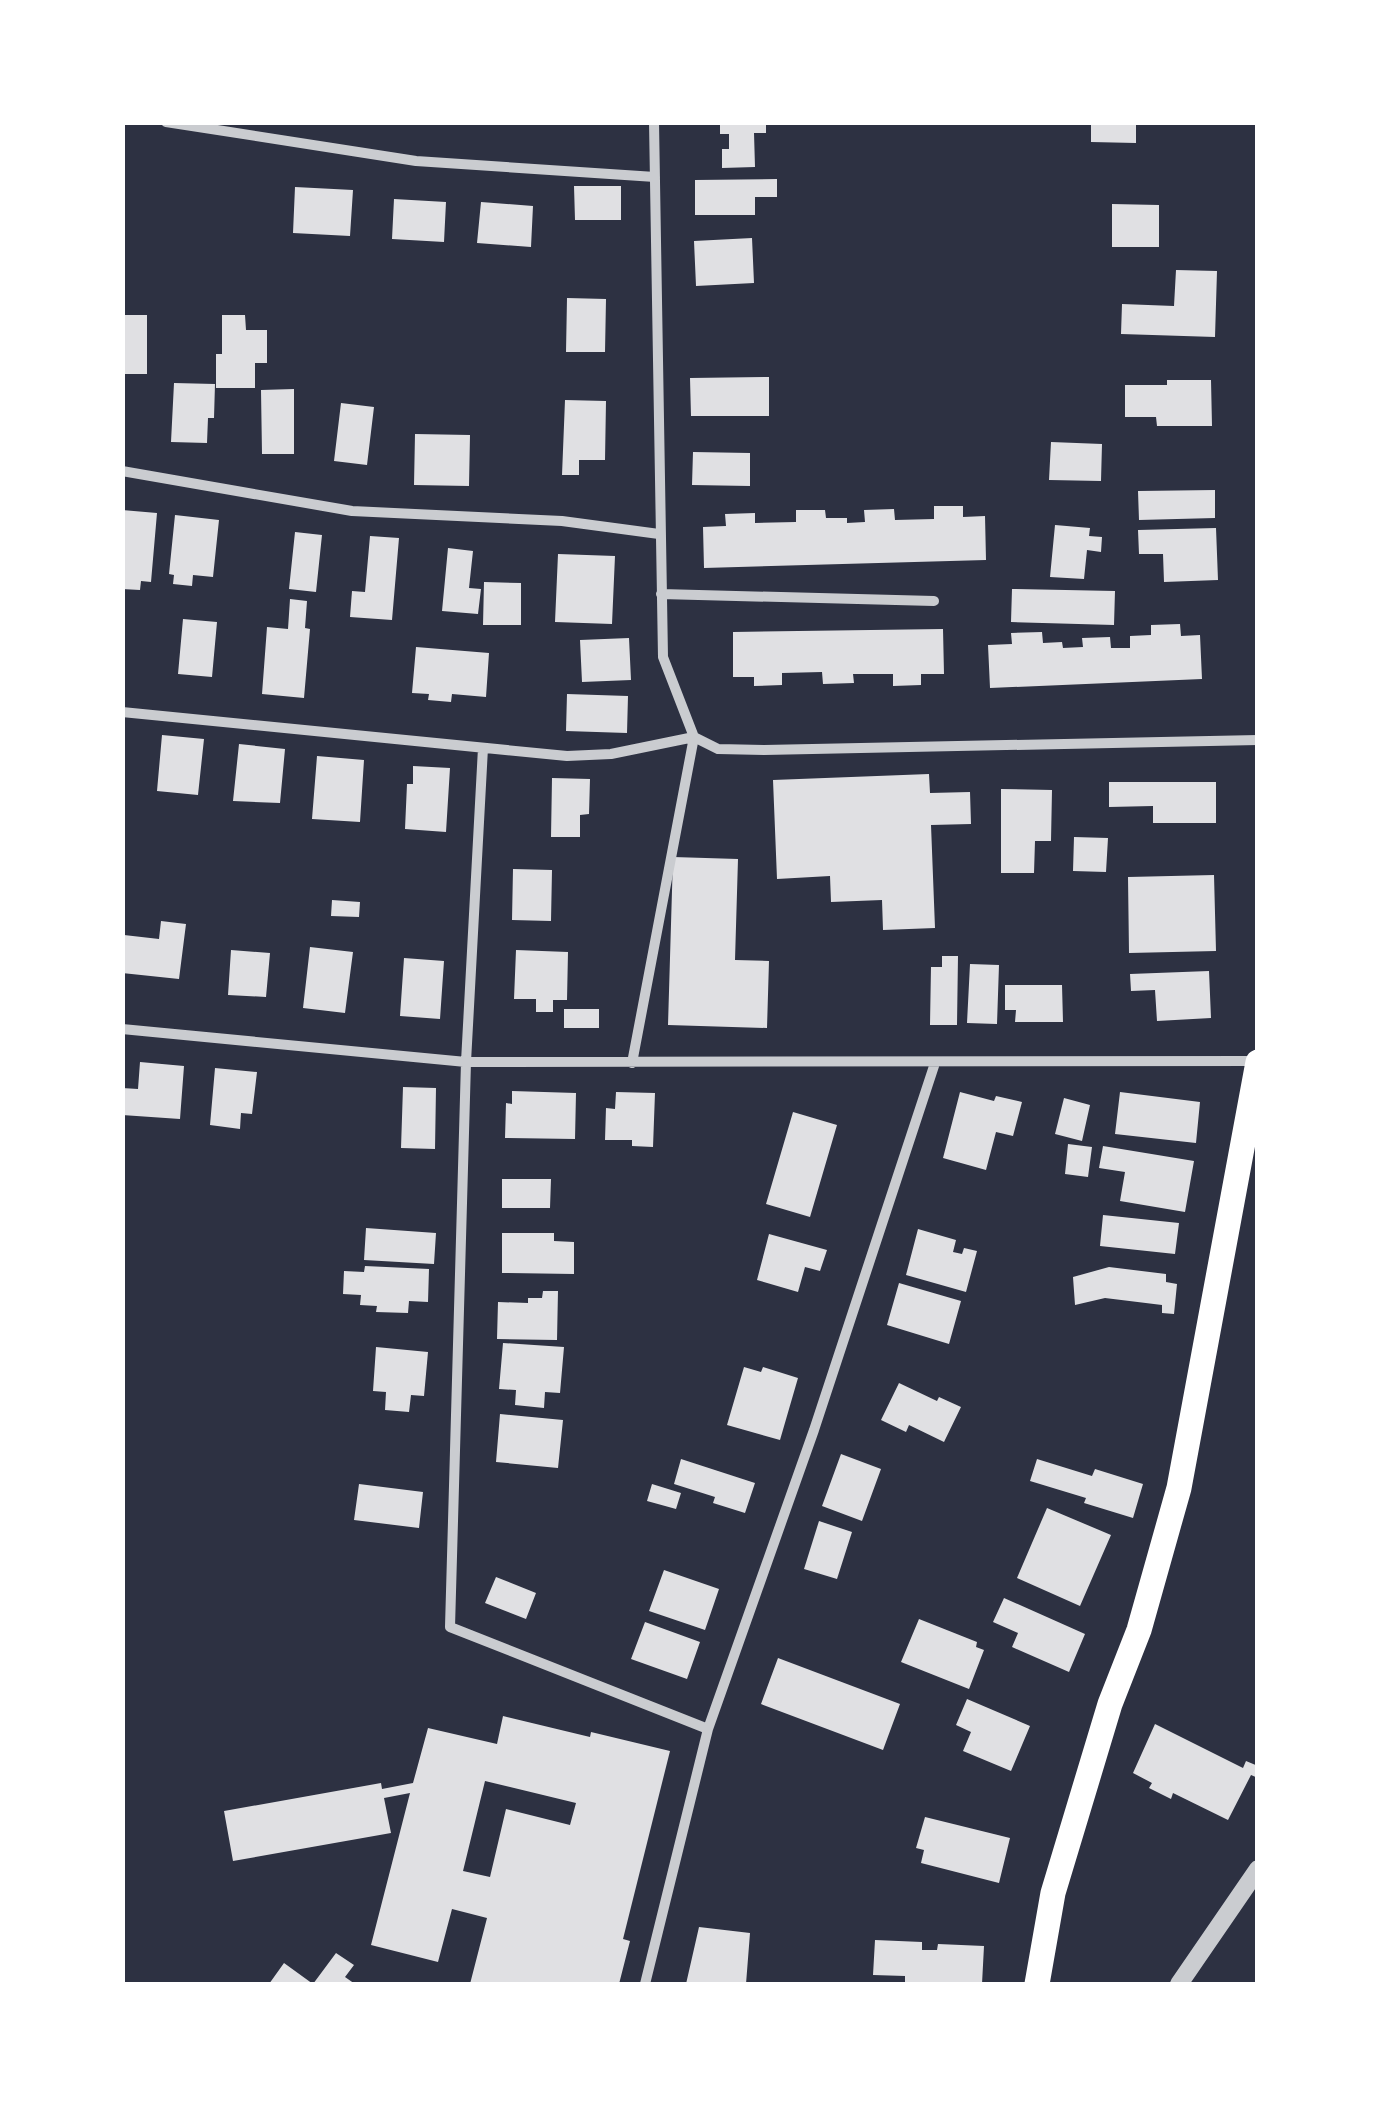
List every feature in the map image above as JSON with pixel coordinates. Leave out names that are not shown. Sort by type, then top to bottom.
[{"type":"main road","points":[[1037,1984],[1054,1893],[1110,1704],[1139,1630],[1179,1488],[1258,1062]]},
{"type":"street","points":[[166,122],[416,161],[654,177]]},
{"type":"street","points":[[632,1063],[694,736],[663,657],[654,122]]},
{"type":"street","points":[[122,471],[352,510],[562,521],[660,534]]},
{"type":"street","points":[[661,594],[934,602]]},
{"type":"street","points":[[122,712],[567,756],[611,754],[694,736],[718,749],[764,750],[1258,740]]},
{"type":"street","points":[[483,748],[466,1062],[450,1627],[708,1729]]},
{"type":"street","points":[[122,1029],[466,1062],[1258,1062]]},
{"type":"street","points":[[645,1984],[708,1729],[814,1430],[934,1063]]},
{"type":"street","points":[[1178,1984],[1258,1869]]},
{"type":"building","points":[[720,122],[766,122],[766,133],[754,133],[755,167],[722,168],[722,149],[729,149],[729,134],[720,134]]},
{"type":"building","points":[[1091,122],[1136,122],[1136,143],[1091,142]]},
{"type":"building","points":[[777,179],[777,197],[755,197],[755,215],[695,215],[695,180]]},
{"type":"building","points":[[574,186],[621,186],[621,220],[575,220]]},
{"type":"building","points":[[295,187],[353,190],[350,236],[293,233]]},
{"type":"building","points":[[394,199],[446,202],[444,242],[392,239]]},
{"type":"building","points":[[481,202],[533,206],[531,247],[477,243]]},
{"type":"building","points":[[1112,204],[1159,205],[1159,247],[1112,247]]},
{"type":"building","points":[[752,238],[754,283],[696,286],[694,241]]},
{"type":"building","points":[[1176,270],[1217,271],[1215,337],[1121,334],[1122,304],[1174,306]]},
{"type":"building","points":[[567,298],[606,299],[605,352],[566,352]]},
{"type":"building","points":[[122,315],[147,315],[147,374],[122,374]]},
{"type":"building","points":[[222,315],[245,315],[246,330],[267,330],[267,363],[255,363],[255,388],[216,388],[216,354],[222,354]]},
{"type":"building","points":[[769,377],[769,416],[691,416],[690,378]]},
{"type":"building","points":[[1167,380],[1211,380],[1212,426],[1157,426],[1156,417],[1125,417],[1125,385],[1167,385]]},
{"type":"building","points":[[174,383],[215,384],[214,418],[208,418],[207,443],[171,442]]},
{"type":"building","points":[[294,389],[294,454],[262,454],[261,390]]},
{"type":"building","points":[[565,400],[606,401],[605,460],[579,460],[579,475],[562,475]]},
{"type":"building","points":[[341,403],[374,407],[367,465],[334,461]]},
{"type":"building","points":[[415,434],[470,435],[469,486],[414,485]]},
{"type":"building","points":[[1051,442],[1102,444],[1101,481],[1049,480]]},
{"type":"building","points":[[693,452],[750,453],[750,486],[692,485]]},
{"type":"building","points":[[1215,490],[1215,518],[1139,520],[1138,491]]},
{"type":"building","points":[[934,506],[963,506],[963,517],[985,516],[986,560],[704,568],[703,527],[726,526],[725,514],[755,513],[755,523],[796,522],[796,510],[825,510],[826,518],[847,518],[847,523],[865,522],[864,510],[894,509],[895,520],[934,519]]},
{"type":"building","points":[[122,510],[157,513],[151,582],[141,581],[140,590],[122,589]]},
{"type":"building","points":[[175,515],[219,520],[213,577],[193,575],[192,586],[173,584],[174,575],[169,574]]},
{"type":"building","points":[[1055,525],[1090,528],[1089,536],[1102,537],[1101,552],[1087,550],[1084,579],[1050,577]]},
{"type":"building","points":[[1216,528],[1218,580],[1164,582],[1163,554],[1139,554],[1138,530]]},
{"type":"building","points":[[295,532],[322,535],[316,592],[289,589]]},
{"type":"building","points":[[370,536],[399,538],[392,620],[350,617],[352,591],[365,592]]},
{"type":"building","points":[[448,548],[473,551],[469,588],[481,589],[478,614],[442,611]]},
{"type":"building","points":[[558,554],[615,556],[612,624],[555,622]]},
{"type":"building","points":[[484,582],[521,583],[521,625],[483,625]]},
{"type":"building","points":[[1012,589],[1115,591],[1114,625],[1011,622]]},
{"type":"building","points":[[290,599],[307,601],[305,628],[310,629],[304,698],[262,694],[267,627],[288,629]]},
{"type":"building","points":[[183,619],[217,622],[212,677],[178,674]]},
{"type":"building","points":[[1180,624],[1181,636],[1200,635],[1202,679],[990,688],[988,645],[1012,644],[1011,633],[1042,632],[1043,643],[1062,642],[1063,648],[1083,647],[1082,638],[1110,637],[1111,648],[1130,648],[1130,636],[1151,635],[1151,625]]},
{"type":"building","points":[[943,629],[944,674],[921,674],[921,685],[893,686],[893,674],[853,674],[854,683],[823,684],[822,672],[782,673],[782,685],[754,686],[754,677],[733,677],[733,632]]},
{"type":"building","points":[[629,638],[631,680],[582,682],[580,640]]},
{"type":"building","points":[[416,647],[489,653],[486,697],[452,694],[451,702],[428,700],[429,694],[412,693]]},
{"type":"building","points":[[567,694],[628,696],[627,733],[566,731]]},
{"type":"building","points":[[162,735],[204,739],[198,795],[157,791]]},
{"type":"building","points":[[239,744],[285,749],[280,803],[233,801]]},
{"type":"building","points":[[317,756],[364,760],[360,822],[312,819]]},
{"type":"building","points":[[413,766],[450,768],[446,832],[405,829],[407,784],[413,784]]},
{"type":"building","points":[[929,774],[930,793],[970,792],[971,824],[931,825],[935,928],[883,930],[882,900],[831,902],[830,876],[777,879],[773,780]]},
{"type":"building","points":[[552,778],[590,779],[589,814],[580,815],[580,837],[551,837]]},
{"type":"building","points":[[1109,782],[1216,782],[1216,823],[1153,823],[1153,806],[1109,807]]},
{"type":"building","points":[[1001,789],[1052,790],[1051,841],[1035,841],[1034,873],[1001,873]]},
{"type":"building","points":[[1074,837],[1108,838],[1106,872],[1073,871]]},
{"type":"building","points":[[673,857],[738,859],[735,960],[769,961],[767,1028],[668,1025]]},
{"type":"building","points":[[513,869],[552,870],[551,921],[512,920]]},
{"type":"building","points":[[1214,875],[1216,951],[1129,953],[1128,877]]},
{"type":"building","points":[[332,900],[360,902],[359,917],[331,916]]},
{"type":"building","points":[[161,921],[186,924],[179,979],[122,973],[124,935],[159,939]]},
{"type":"building","points":[[310,947],[353,952],[345,1013],[303,1008]]},
{"type":"building","points":[[231,950],[270,953],[266,997],[228,995]]},
{"type":"building","points":[[516,950],[568,952],[567,1000],[553,1000],[553,1012],[536,1012],[536,999],[514,999]]},
{"type":"building","points":[[942,956],[958,956],[957,1025],[930,1025],[931,967],[942,967]]},
{"type":"building","points":[[404,958],[444,961],[440,1019],[400,1016]]},
{"type":"building","points":[[970,964],[999,965],[997,1024],[967,1023]]},
{"type":"building","points":[[1209,971],[1211,1018],[1157,1021],[1155,990],[1131,991],[1130,974]]},
{"type":"building","points":[[1005,985],[1062,985],[1063,1022],[1015,1022],[1016,1010],[1005,1010]]},
{"type":"building","points":[[564,1009],[599,1009],[599,1028],[564,1028]]},
{"type":"building","points":[[140,1062],[184,1066],[180,1119],[122,1115],[122,1088],[138,1089]]},
{"type":"building","points":[[215,1068],[257,1072],[252,1114],[241,1113],[240,1129],[210,1125]]},
{"type":"building","points":[[403,1087],[436,1088],[435,1149],[401,1148]]},
{"type":"building","points":[[512,1091],[576,1093],[575,1139],[505,1138],[506,1103],[512,1104]]},
{"type":"building","points":[[616,1092],[655,1093],[653,1147],[632,1146],[632,1140],[605,1140],[606,1108],[615,1109]]},
{"type":"building","points":[[960,1092],[994,1101],[996,1096],[1022,1102],[1013,1136],[996,1132],[986,1170],[943,1158]]},
{"type":"building","points":[[1120,1092],[1200,1102],[1196,1143],[1115,1134]]},
{"type":"building","points":[[1064,1098],[1090,1105],[1082,1141],[1055,1134]]},
{"type":"building","points":[[793,1112],[837,1125],[810,1217],[766,1204]]},
{"type":"building","points":[[1068,1144],[1092,1147],[1088,1177],[1065,1174]]},
{"type":"building","points":[[1103,1146],[1194,1161],[1185,1212],[1120,1201],[1125,1172],[1099,1168]]},
{"type":"building","points":[[502,1179],[551,1179],[550,1208],[502,1208]]},
{"type":"building","points":[[1103,1215],[1179,1223],[1175,1254],[1100,1246]]},
{"type":"building","points":[[366,1228],[436,1233],[434,1264],[364,1260]]},
{"type":"building","points":[[918,1229],[956,1240],[953,1252],[962,1254],[964,1248],[977,1251],[966,1292],[906,1275]]},
{"type":"building","points":[[502,1233],[554,1233],[554,1241],[574,1242],[574,1274],[502,1273]]},
{"type":"building","points":[[769,1234],[827,1250],[820,1271],[805,1267],[798,1292],[757,1280]]},
{"type":"building","points":[[365,1266],[429,1269],[428,1302],[409,1301],[408,1313],[376,1312],[377,1306],[360,1305],[361,1295],[343,1294],[344,1271],[364,1272]]},
{"type":"building","points":[[1109,1267],[1166,1274],[1166,1282],[1177,1284],[1174,1314],[1162,1313],[1162,1305],[1105,1298],[1075,1305],[1073,1277]]},
{"type":"building","points":[[899,1283],[961,1301],[949,1344],[887,1325]]},
{"type":"building","points":[[543,1291],[558,1291],[557,1340],[497,1339],[498,1302],[528,1303],[528,1298],[542,1298]]},
{"type":"building","points":[[503,1343],[564,1347],[560,1393],[545,1392],[544,1408],[515,1405],[516,1390],[499,1389]]},
{"type":"building","points":[[376,1347],[428,1352],[424,1396],[411,1395],[409,1412],[385,1410],[386,1392],[373,1391]]},
{"type":"building","points":[[744,1367],[761,1372],[763,1367],[798,1378],[780,1440],[727,1425]]},
{"type":"building","points":[[899,1383],[937,1401],[939,1397],[961,1407],[944,1442],[909,1425],[906,1432],[881,1420]]},
{"type":"building","points":[[500,1414],[563,1420],[558,1468],[496,1462]]},
{"type":"building","points":[[841,1454],[881,1469],[862,1521],[822,1506]]},
{"type":"building","points":[[681,1459],[755,1483],[745,1513],[713,1503],[715,1497],[674,1484]]},
{"type":"building","points":[[1037,1459],[1092,1476],[1095,1469],[1143,1484],[1133,1518],[1030,1481]]},
{"type":"building","points":[[359,1484],[423,1492],[419,1528],[354,1520]]},
{"type":"building","points":[[652,1484],[681,1493],[676,1509],[647,1501]]},
{"type":"building","points":[[1047,1508],[1111,1535],[1080,1606],[1017,1578]]},
{"type":"building","points":[[819,1521],[852,1532],[837,1579],[804,1569]]},
{"type":"building","points":[[664,1570],[719,1589],[705,1630],[649,1611]]},
{"type":"building","points":[[496,1577],[536,1593],[526,1619],[485,1603]]},
{"type":"building","points":[[1004,1598],[1085,1634],[1069,1672],[1012,1647],[1018,1633],[993,1622]]},
{"type":"building","points":[[919,1619],[977,1642],[976,1647],[984,1650],[969,1689],[901,1662]]},
{"type":"building","points":[[645,1622],[700,1642],[687,1679],[631,1659]]},
{"type":"building","points":[[778,1658],[900,1704],[883,1750],[761,1704]]},
{"type":"building","points":[[967,1699],[1030,1726],[1011,1771],[963,1751],[971,1732],[956,1725]]},
{"type":"building","points":[[503,1716],[670,1751],[623,1939],[630,1941],[619,1984],[470,1984],[487,1918],[452,1909],[438,1962],[371,1945],[410,1793],[384,1798],[391,1833],[233,1861],[224,1811],[381,1783],[382,1789],[413,1783],[428,1728],[497,1744]],"holes":[[[485,1781],[576,1803],[570,1825],[506,1809],[490,1877],[463,1871]]]},
{"type":"building","points":[[1155,1724],[1243,1768],[1246,1761],[1258,1766],[1258,1778],[1251,1775],[1228,1820],[1173,1793],[1171,1799],[1149,1788],[1152,1783],[1133,1773]]},
{"type":"building","points":[[925,1817],[1010,1838],[999,1883],[921,1863],[924,1850],[916,1848]]},
{"type":"building","points":[[699,1927],[750,1933],[746,1984],[686,1984]]},
{"type":"building","points":[[875,1940],[922,1942],[922,1950],[937,1950],[938,1944],[984,1946],[982,1984],[905,1984],[905,1976],[873,1975]]},
{"type":"building","points":[[336,1953],[354,1965],[345,1977],[355,1984],[313,1984]]},
{"type":"building","points":[[284,1963],[313,1984],[269,1984]]}]
